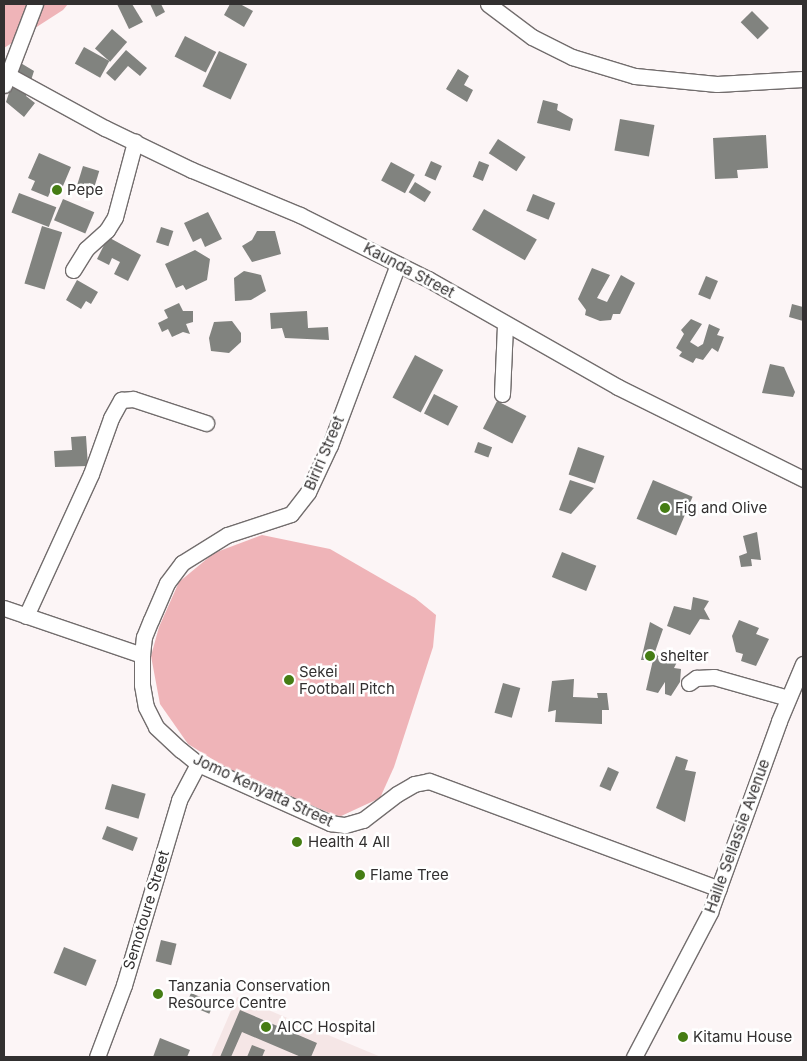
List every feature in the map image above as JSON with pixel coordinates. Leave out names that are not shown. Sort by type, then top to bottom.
[{"type":"street","points":[[6,80],[35,4]]},
{"type":"street","points":[[488,4],[532,37],[572,57],[635,76],[717,84],[803,78]]},
{"type":"street","name":"Kaunda Street","points":[[6,80],[135,142],[300,215],[398,264],[618,386],[803,479]]},
{"type":"street","points":[[73,270],[86,249],[107,230],[116,217],[135,142]]},
{"type":"street","name":"Biriri Street","points":[[142,655],[144,637],[151,620],[168,583],[182,563],[227,535],[291,514],[308,492],[330,445],[398,264]]},
{"type":"street","points":[[502,394],[505,325]]},
{"type":"street","points":[[26,616],[91,474],[111,418],[121,400],[133,399],[206,423]]},
{"type":"street","points":[[4,608],[142,655]]},
{"type":"street","name":"Jomo Kenyatta Street","points":[[142,655],[142,685],[146,707],[156,728],[198,764],[330,823],[345,825],[363,820],[414,784],[429,781],[719,889]]},
{"type":"street","name":"Haille Sellassie Avenue","points":[[634,1057],[719,889],[788,698],[803,664]]},
{"type":"street","points":[[689,683],[696,678],[714,677],[788,698]]},
{"type":"street","name":"Semotoure Street","points":[[97,1057],[124,985],[179,800],[198,764]]},
{"type":"shaded area","points":[[4,4],[68,4],[63,10],[4,48]]},
{"type":"shaded area","name":"Sekei Football Pitch","points":[[262,535],[330,549],[415,598],[436,615],[433,647],[394,767],[380,798],[339,817],[233,772],[188,744],[160,704],[151,656],[159,627],[179,582],[214,553]]},
{"type":"shaded area","name":"AICC Hospital","points":[[237,997],[381,1057],[211,1057]]},
{"type":"building","points":[[117,4],[132,4],[143,22],[129,29]]},
{"type":"building","points":[[150,4],[161,4],[165,12],[156,17]]},
{"type":"building","points":[[230,4],[240,4],[253,11],[244,27],[224,15]]},
{"type":"building","points":[[752,11],[769,28],[758,39],[741,22]]},
{"type":"building","points":[[112,29],[127,42],[110,62],[95,49]]},
{"type":"building","points":[[185,36],[216,52],[206,72],[175,56]]},
{"type":"building","points":[[84,47],[109,61],[100,78],[75,64]]},
{"type":"building","points":[[126,50],[147,68],[140,76],[128,66],[115,81],[106,73]]},
{"type":"building","points":[[219,51],[247,64],[231,99],[203,86]]},
{"type":"building","points":[[19,62],[34,71],[26,96],[35,103],[24,117],[6,102]]},
{"type":"building","points":[[458,69],[469,76],[464,85],[473,90],[467,102],[446,89]]},
{"type":"building","points":[[543,100],[558,104],[557,110],[573,119],[570,131],[537,123]]},
{"type":"building","points":[[620,119],[654,125],[649,157],[614,151]]},
{"type":"building","points":[[766,135],[768,168],[737,170],[738,178],[715,179],[713,138]]},
{"type":"building","points":[[498,139],[526,157],[516,171],[489,153]]},
{"type":"building","points":[[39,153],[71,167],[60,193],[51,190],[48,197],[31,190],[35,181],[28,178]]},
{"type":"building","points":[[431,161],[442,166],[435,180],[424,176]]},
{"type":"building","points":[[479,161],[489,165],[483,181],[473,177]]},
{"type":"building","points":[[391,162],[415,175],[405,193],[381,181]]},
{"type":"building","points":[[83,166],[99,171],[93,191],[77,186]]},
{"type":"building","points":[[415,182],[431,192],[425,202],[409,192]]},
{"type":"building","points":[[19,193],[56,207],[49,227],[11,213]]},
{"type":"building","points":[[533,194],[555,203],[549,220],[526,211]]},
{"type":"building","points":[[63,199],[94,212],[85,233],[54,220]]},
{"type":"building","points":[[484,209],[537,239],[525,260],[472,230]]},
{"type":"building","points":[[208,212],[222,239],[205,247],[201,238],[193,242],[184,223]]},
{"type":"building","points":[[42,226],[62,232],[45,290],[24,283]]},
{"type":"building","points":[[161,227],[173,231],[168,246],[156,242]]},
{"type":"building","points":[[257,231],[275,231],[281,254],[252,262],[242,246],[252,240]]},
{"type":"building","points":[[108,237],[141,255],[128,281],[114,274],[120,262],[112,258],[109,265],[97,259]]},
{"type":"building","points":[[195,250],[210,259],[207,280],[186,290],[183,285],[176,288],[165,264]]},
{"type":"building","points":[[592,268],[610,275],[597,298],[607,302],[621,275],[635,283],[620,314],[613,314],[611,320],[600,321],[585,315],[586,310],[578,299]]},
{"type":"building","points":[[244,271],[261,275],[266,291],[251,300],[235,301],[234,278]]},
{"type":"building","points":[[706,276],[718,281],[710,299],[698,294]]},
{"type":"building","points":[[77,280],[98,292],[91,304],[86,301],[81,309],[66,300]]},
{"type":"building","points":[[179,303],[183,311],[193,311],[193,322],[186,324],[190,334],[183,332],[172,337],[168,329],[162,332],[158,323],[168,318],[164,310]]},
{"type":"building","points":[[792,304],[803,307],[803,321],[789,317]]},
{"type":"building","points":[[307,311],[308,328],[328,327],[329,340],[285,338],[282,328],[271,329],[270,313]]},
{"type":"building","points":[[691,319],[702,324],[690,342],[698,347],[703,344],[709,324],[720,329],[717,335],[724,337],[718,352],[712,348],[703,360],[696,358],[693,363],[679,356],[682,352],[676,348],[684,334],[681,330]]},
{"type":"building","points":[[232,321],[241,333],[241,342],[229,353],[211,351],[209,338],[214,322]]},
{"type":"building","points":[[415,355],[443,370],[421,412],[392,397]]},
{"type":"building","points":[[770,364],[784,367],[795,392],[793,397],[762,393]]},
{"type":"building","points":[[434,394],[458,406],[448,426],[424,414]]},
{"type":"building","points":[[497,401],[526,416],[512,444],[483,429]]},
{"type":"building","points":[[86,436],[88,466],[55,467],[54,451],[72,450],[71,437]]},
{"type":"building","points":[[478,442],[492,447],[488,457],[474,452]]},
{"type":"building","points":[[578,447],[604,456],[595,484],[569,474]]},
{"type":"building","points":[[570,480],[594,488],[571,514],[559,510]]},
{"type":"building","name":"Fig and Olive","points":[[653,480],[693,497],[676,535],[637,519]]},
{"type":"building","points":[[757,532],[761,560],[751,559],[752,566],[741,567],[739,556],[747,553],[743,536]]},
{"type":"building","points":[[562,552],[596,566],[586,591],[552,577]]},
{"type":"building","points":[[693,597],[709,601],[704,609],[710,620],[700,619],[690,635],[667,626],[674,606],[691,610]]},
{"type":"building","points":[[739,620],[759,628],[756,634],[769,639],[756,666],[741,661],[743,654],[736,652],[732,636]]},
{"type":"building","name":"shelter","points":[[650,622],[663,629],[655,652],[663,663],[665,653],[678,660],[674,668],[681,669],[680,682],[671,696],[665,694],[665,682],[658,693],[646,690],[653,660],[641,660]]},
{"type":"building","points":[[574,679],[573,697],[598,698],[597,693],[607,693],[609,710],[602,710],[602,724],[555,722],[556,710],[548,712],[552,681]]},
{"type":"building","points":[[503,683],[520,688],[512,718],[494,713]]},
{"type":"building","points":[[676,756],[688,760],[685,770],[696,772],[685,822],[656,808]]},
{"type":"building","points":[[608,767],[619,772],[610,791],[599,786]]},
{"type":"building","points":[[112,784],[146,794],[138,819],[105,809]]},
{"type":"building","points":[[107,826],[138,838],[133,851],[102,839]]},
{"type":"building","points":[[161,940],[177,944],[171,965],[156,961]]},
{"type":"building","points":[[64,947],[96,960],[86,986],[54,973]]},
{"type":"building","points":[[191,993],[214,1003],[209,1014],[186,1004]]},
{"type":"building","points":[[240,1010],[317,1043],[311,1057],[301,1057],[242,1032],[231,1057],[220,1057]]},
{"type":"building","points":[[160,1038],[190,1050],[187,1057],[153,1057]]},
{"type":"building","points":[[252,1045],[265,1050],[262,1057],[247,1057]]},
{"type":"place","name":"Pepe","points":[[57,190]]},
{"type":"place","name":"Fig and Olive","points":[[665,508]]},
{"type":"place","name":"shelter","points":[[650,656]]},
{"type":"place","name":"Sekei Football Pitch","points":[[289,680]]},
{"type":"place","name":"Health 4 All","points":[[297,842]]},
{"type":"place","name":"Flame Tree","points":[[360,875]]},
{"type":"place","name":"Tanzania Conservation Resource Centre","points":[[158,994]]},
{"type":"place","name":"AICC Hospital","points":[[266,1027]]},
{"type":"place","name":"Kitamu House","points":[[683,1037]]}]
